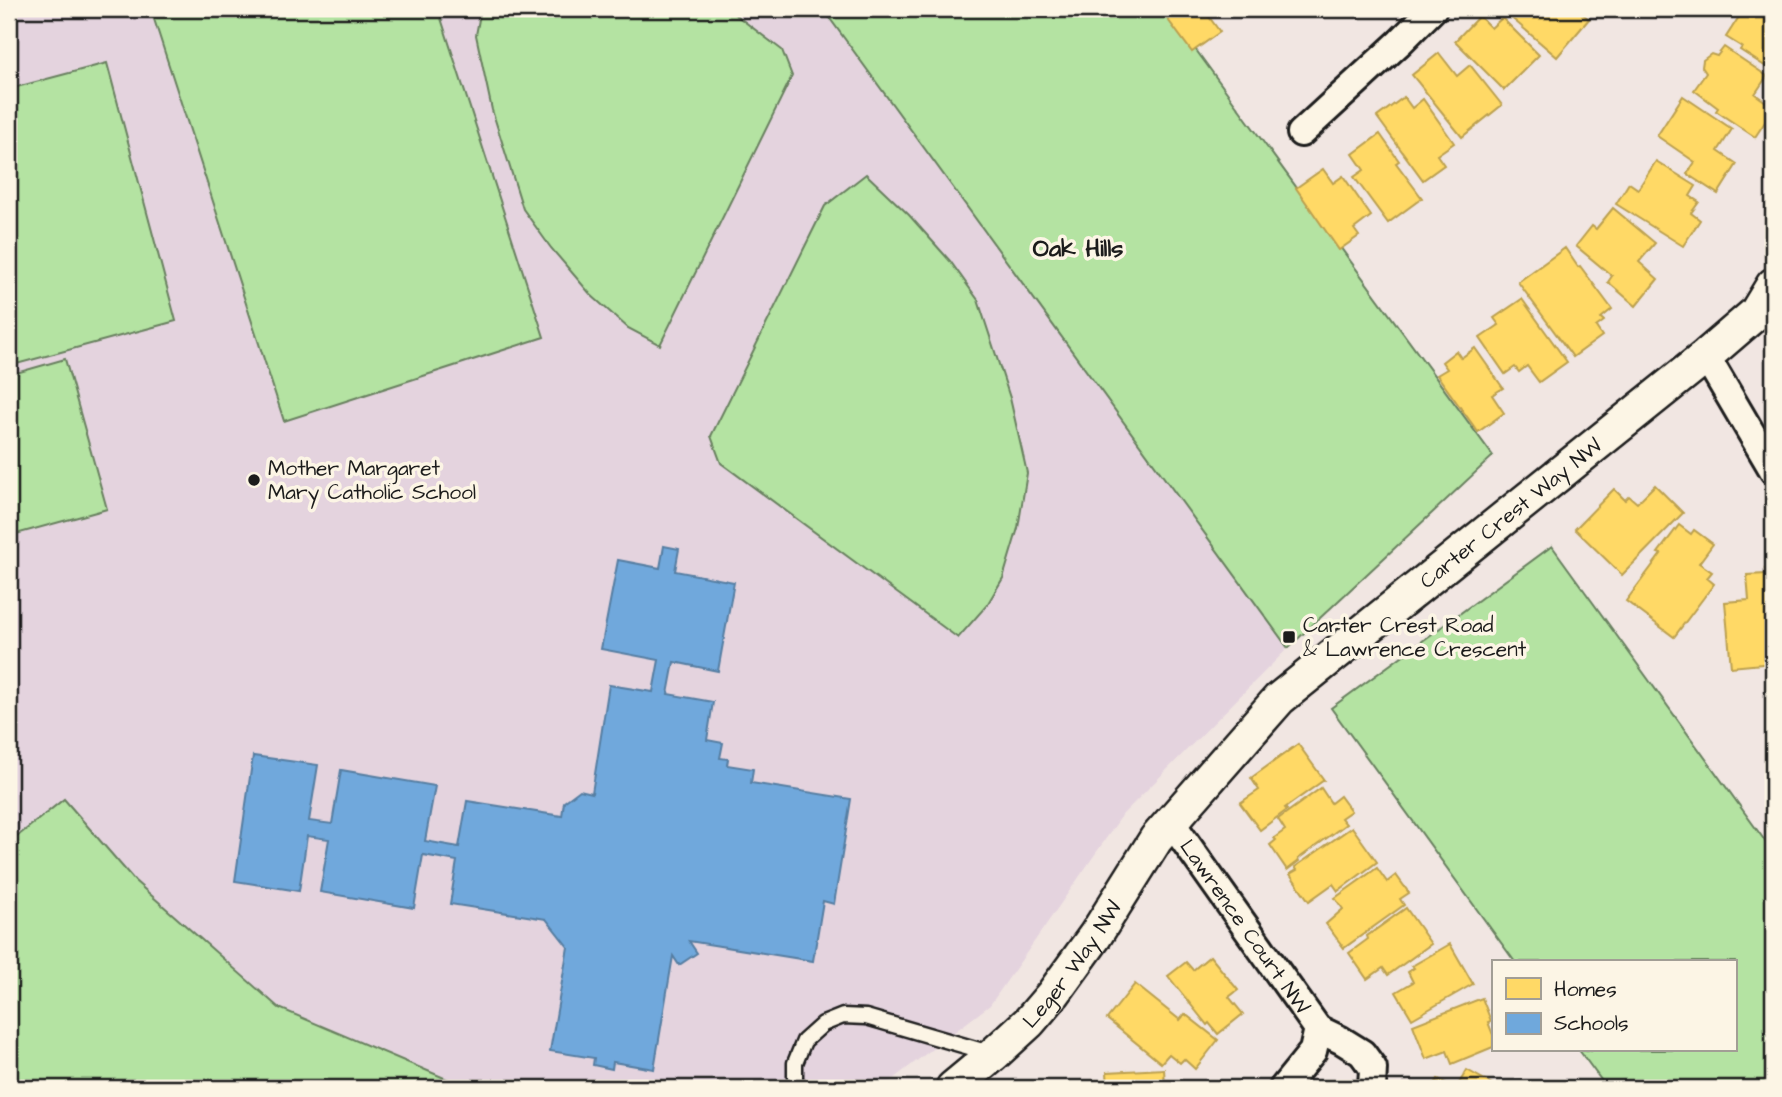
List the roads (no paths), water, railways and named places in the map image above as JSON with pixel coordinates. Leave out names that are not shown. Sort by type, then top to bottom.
[{"type":"street","points":[[1301,133],[1433,9]]},
{"type":"street","name":"Carter Crest Way NW","points":[[1171,822],[1279,699],[1706,356],[1756,313],[1773,285]]},
{"type":"street","points":[[1706,356],[1773,470]]},
{"type":"street","name":"Lawrence Court NW","points":[[1171,822],[1318,1029],[1362,1053],[1373,1068],[1372,1088]]},
{"type":"street","name":"Leger Way NW","points":[[953,1088],[1029,1022],[1053,994],[1095,936],[1156,839],[1171,822]]},
{"type":"street","name":"Lawrence Court NW","points":[[1283,1088],[1312,1051],[1318,1029]]},
{"type":"lane","points":[[797,1088],[795,1063],[804,1041],[822,1024],[843,1016],[866,1017],[994,1054]]},
{"type":"place","name":"Mother Margaret Mary Catholic School","points":[[254,480]]},
{"type":"place","name":"Carter Crest Road & Lawrence Crescent","points":[[1289,637]]},
{"type":"district","name":"Oak Hills","points":[[1078,248]]}]
